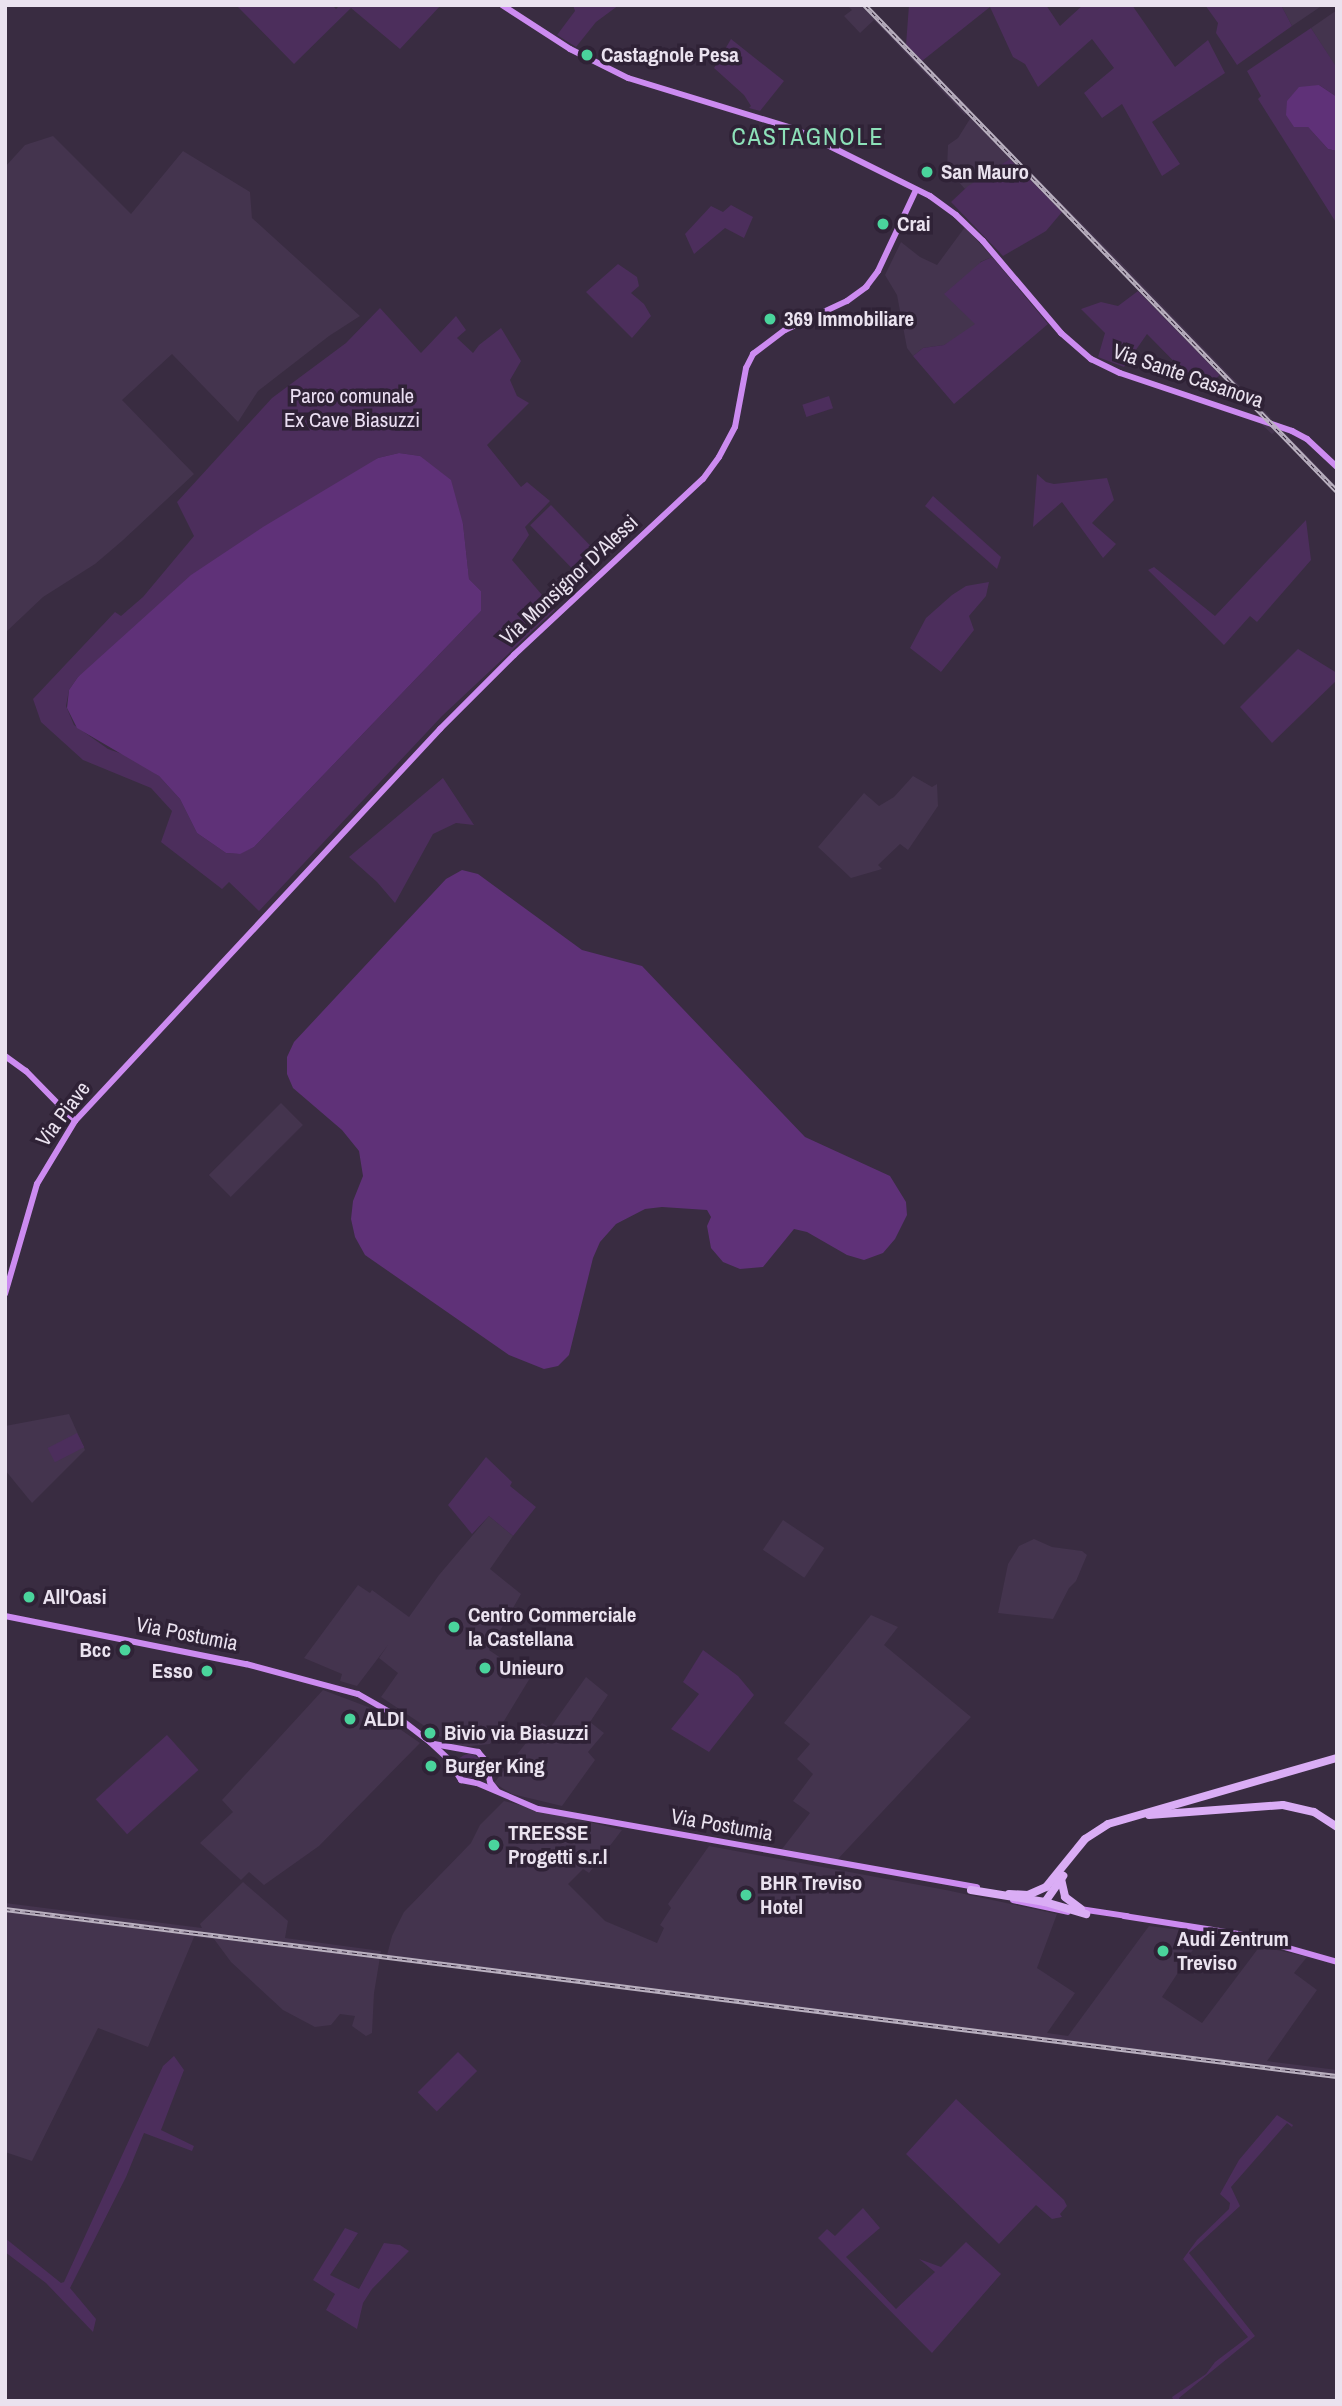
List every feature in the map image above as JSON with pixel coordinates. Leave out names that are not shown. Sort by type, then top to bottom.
[{"type":"highway","points":[[1009,1894],[1033,1894],[1058,1879],[1085,1839],[1108,1824],[1337,1758]]},
{"type":"highway","points":[[1045,1902],[1044,1895],[1088,1840],[1115,1824],[1142,1816],[1283,1805],[1314,1812],[1337,1827]]},
{"type":"highway","points":[[1058,1879],[1064,1895],[1083,1912]]},
{"type":"highway","points":[[971,1890],[1045,1902],[1083,1912]]},
{"type":"main road","name":"Via Sante Casanova","points":[[502,5],[554,40],[601,66],[643,84],[795,129],[938,200],[983,241],[1060,333],[1091,359],[1120,373],[1292,431],[1307,439],[1337,467]]},
{"type":"main road","name":"Via Monsignor D'Alessi","points":[[202,985],[448,720],[703,479],[735,426],[746,368],[753,354],[785,330],[847,301],[866,287],[878,271],[916,190]]},
{"type":"main road","name":"Via Piave","points":[[5,1294],[37,1184],[75,1122],[202,985]]},
{"type":"main road","points":[[5,1056],[26,1071],[75,1122]]},
{"type":"main road","name":"Via Postumia","points":[[5,1616],[246,1664],[358,1694],[395,1715],[430,1742],[453,1769]]},
{"type":"main road","name":"Via Postumia","points":[[430,1742],[465,1750]]},
{"type":"main road","points":[[486,1767],[482,1776],[473,1782],[461,1780],[453,1769],[456,1756],[465,1750],[478,1752],[486,1767],[490,1782],[498,1793]]},
{"type":"main road","name":"Via Postumia","points":[[473,1782],[525,1806],[564,1815],[1045,1902]]},
{"type":"main road","name":"Via Postumia","points":[[944,1883],[1083,1912],[1239,1934],[1337,1962]]},
{"type":"shaded area","points":[[847,5],[867,5],[970,109],[965,115],[874,20],[860,33],[844,16],[852,10]]},
{"type":"shaded area","points":[[1281,5],[1323,5],[1292,26]]},
{"type":"shaded area","points":[[1337,10],[1337,69],[1311,28]]},
{"type":"shaded area","points":[[1319,85],[1337,97],[1337,151],[1328,149],[1308,127],[1294,127],[1286,115],[1287,101],[1299,87]]},
{"type":"shaded area","points":[[973,114],[1272,419],[1257,413],[1011,159],[965,189],[947,169],[948,145],[958,138]]},
{"type":"shaded area","points":[[53,136],[131,214],[183,151],[250,192],[252,218],[360,316],[329,336],[258,391],[238,422],[172,354],[122,400],[194,474],[95,564],[43,597],[5,633],[5,167],[25,145]]},
{"type":"shaded area","points":[[965,227],[992,257],[980,262],[978,326],[944,345],[923,348],[913,356],[907,348],[897,295],[885,275],[901,242],[920,257],[937,265]]},
{"type":"shaded area","points":[[1257,420],[1282,430],[1337,487],[1337,494],[1275,432],[1272,434]]},
{"type":"shaded area","points":[[399,453],[420,456],[451,480],[463,524],[469,579],[481,591],[481,611],[254,847],[240,854],[226,853],[197,833],[180,799],[159,776],[77,728],[67,708],[69,690],[78,677],[191,575],[263,527],[378,458]]},
{"type":"shaded area","points":[[913,776],[932,787],[937,784],[938,806],[908,850],[900,844],[878,865],[882,869],[851,878],[818,847],[864,793],[879,806],[894,797]]},
{"type":"shaded area","points":[[462,870],[478,874],[582,950],[642,966],[805,1137],[890,1176],[906,1202],[907,1215],[895,1239],[883,1253],[864,1260],[847,1255],[807,1232],[794,1229],[763,1267],[740,1269],[723,1262],[711,1248],[707,1226],[711,1217],[707,1210],[662,1207],[645,1209],[616,1224],[600,1242],[593,1258],[569,1355],[558,1366],[544,1369],[509,1355],[365,1255],[355,1237],[351,1219],[353,1201],[363,1176],[359,1151],[342,1130],[293,1088],[287,1074],[287,1057],[294,1042],[446,879]]},
{"type":"shaded area","points":[[281,1103],[303,1125],[231,1197],[209,1175]]},
{"type":"shaded area","points":[[69,1414],[85,1450],[32,1503],[5,1470],[5,1426]]},
{"type":"shaded area","points":[[489,1516],[513,1536],[490,1569],[521,1594],[489,1650],[530,1678],[490,1744],[462,1747],[450,1743],[381,1697],[398,1673],[379,1658],[388,1645],[357,1686],[340,1681],[342,1674],[304,1658],[358,1585],[370,1593],[372,1590],[409,1617],[439,1575]]},
{"type":"shaded area","points":[[783,1520],[824,1548],[804,1578],[763,1550]]},
{"type":"shaded area","points":[[1034,1539],[1052,1547],[1082,1551],[1087,1555],[1076,1581],[1069,1588],[1053,1619],[998,1613],[1008,1564],[1019,1546]]},
{"type":"shaded area","points":[[871,1615],[898,1627],[884,1645],[971,1717],[837,1860],[782,1849],[810,1813],[793,1801],[813,1774],[797,1759],[810,1744],[784,1723]]},
{"type":"shaded area","points":[[586,1677],[608,1695],[590,1722],[604,1733],[588,1752],[595,1760],[562,1806],[512,1794],[494,1783],[542,1723],[550,1728]]},
{"type":"shaded area","points":[[323,1690],[368,1707],[420,1743],[319,1846],[264,1885],[249,1872],[241,1880],[200,1843],[233,1812],[222,1800]]},
{"type":"shaded area","points":[[504,1801],[622,1830],[589,1873],[583,1869],[568,1884],[605,1921],[657,1943],[664,1928],[660,1925],[671,1908],[668,1904],[709,1846],[946,1890],[1057,1914],[1037,1968],[1075,1993],[1047,2033],[1068,2036],[1149,1926],[1204,1933],[1162,1997],[1202,2023],[1260,1946],[1307,1957],[1294,1973],[1317,1990],[1267,2061],[1337,2070],[1337,2078],[386,1959],[392,1936],[404,1912],[471,1843],[480,1825]]},
{"type":"shaded area","points":[[243,1882],[288,1921],[285,1938],[381,1951],[374,1993],[372,2033],[366,2036],[352,2026],[355,2016],[340,2014],[331,2025],[315,2027],[283,2010],[231,1962],[214,1939],[194,1937],[148,2047],[98,2028],[32,2161],[5,2152],[5,1903],[202,1928],[200,1924]]},
{"type":"green space","points":[[236,5],[332,5],[336,9],[340,5],[441,5],[400,49],[351,8],[294,64]]},
{"type":"green space","points":[[573,5],[619,5],[596,22],[576,47],[557,35],[575,11]]},
{"type":"green space","points":[[909,5],[1046,5],[1060,26],[1083,5],[1132,5],[1175,67],[1208,40],[1225,73],[1152,122],[1180,164],[1162,176],[1122,104],[1102,118],[1084,93],[1114,68],[1092,39],[1038,87],[1025,64],[1013,57],[990,7],[922,61],[906,45]]},
{"type":"green space","points":[[1205,5],[1281,5],[1292,26],[1237,65],[1216,33],[1218,23]]},
{"type":"green space","points":[[1311,28],[1337,68],[1337,97],[1319,85],[1308,127],[1328,149],[1337,151],[1337,224],[1258,99],[1261,96],[1247,71]]},
{"type":"green space","points":[[731,39],[784,81],[760,111],[749,108],[751,106],[744,95],[714,68]]},
{"type":"green space","points":[[1010,159],[1062,212],[1046,231],[1003,256],[951,202],[968,186]]},
{"type":"green space","points":[[731,205],[753,217],[744,238],[725,228],[694,254],[685,234],[711,206],[723,212]]},
{"type":"green space","points":[[992,257],[1048,324],[954,404],[913,356],[923,348],[944,345],[975,324],[944,294],[981,262]]},
{"type":"green space","points":[[618,264],[637,277],[639,286],[631,293],[644,304],[651,316],[632,338],[586,292]]},
{"type":"green space","points":[[1138,291],[1220,375],[1202,390],[1147,334],[1124,367],[1098,357],[1105,333],[1081,309],[1101,302],[1118,306]]},
{"type":"green space","name":"Parco comunale Ex Cave Biasuzzi","points":[[380,308],[421,353],[456,316],[466,330],[457,338],[473,353],[501,328],[521,361],[510,380],[517,396],[529,403],[487,445],[521,487],[527,482],[550,501],[525,527],[529,535],[512,560],[555,610],[442,716],[259,911],[229,882],[222,889],[161,842],[172,811],[151,788],[83,760],[41,722],[33,699],[115,612],[121,616],[143,597],[194,536],[177,502],[272,398],[346,343]],"holes":[[[399,453],[420,456],[463,524],[469,579],[481,591],[481,611],[254,847],[237,854],[226,853],[197,833],[180,799],[159,776],[134,758],[108,749],[74,725],[66,706],[69,690],[78,677],[378,458]]]},
{"type":"green space","points":[[829,396],[833,408],[806,417],[802,405]]},
{"type":"green space","points":[[1037,474],[1046,482],[1054,484],[1107,478],[1114,500],[1092,523],[1116,544],[1103,558],[1062,502],[1033,527]]},
{"type":"green space","points":[[933,496],[1001,557],[997,569],[925,506]]},
{"type":"green space","points":[[551,505],[598,553],[577,573],[530,525]]},
{"type":"green space","points":[[1306,520],[1311,560],[1257,622],[1250,616],[1224,645],[1148,570],[1154,567],[1215,616]]},
{"type":"green space","points":[[989,582],[986,596],[969,616],[974,630],[941,672],[910,648],[926,618],[952,595],[966,586]]},
{"type":"green space","points":[[1298,649],[1337,673],[1337,680],[1272,743],[1240,707]]},
{"type":"green space","points":[[443,778],[474,825],[456,823],[433,834],[395,903],[377,882],[349,857]]},
{"type":"green space","points":[[77,1433],[84,1447],[55,1462],[48,1448]]},
{"type":"green space","points":[[486,1457],[512,1482],[510,1486],[536,1507],[513,1536],[489,1516],[472,1534],[448,1505]]},
{"type":"green space","points":[[703,1650],[738,1676],[754,1695],[709,1752],[671,1729],[699,1694],[683,1682]]},
{"type":"green space","points":[[167,1735],[198,1770],[127,1834],[96,1799]]},
{"type":"green space","points":[[469,1754],[477,1758],[481,1766],[477,1774],[469,1778],[461,1774],[457,1766],[461,1758]]},
{"type":"green space","points":[[458,2052],[477,2071],[437,2111],[418,2092]]},
{"type":"green space","points":[[174,2056],[184,2070],[161,2130],[194,2146],[192,2151],[144,2133],[126,2177],[70,2288],[96,2319],[93,2332],[46,2283],[5,2252],[5,2238],[61,2283],[64,2282],[163,2066]]},
{"type":"green space","points":[[956,2099],[1064,2200],[1067,2206],[1060,2214],[1062,2217],[1052,2219],[1036,2205],[999,2244],[906,2154]]},
{"type":"green space","points":[[1277,2115],[1293,2125],[1292,2127],[1287,2123],[1231,2187],[1240,2206],[1189,2253],[1255,2336],[1179,2398],[1180,2401],[1174,2401],[1172,2397],[1206,2374],[1215,2362],[1248,2337],[1183,2259],[1197,2240],[1229,2209],[1230,2203],[1220,2194],[1239,2160]]},
{"type":"green space","points":[[863,2208],[880,2228],[846,2257],[896,2309],[935,2272],[919,2259],[941,2267],[966,2242],[1001,2274],[932,2353],[818,2238],[827,2229],[835,2236]]},
{"type":"green space","points":[[345,2228],[358,2233],[330,2275],[359,2289],[384,2243],[400,2245],[409,2251],[372,2289],[363,2303],[357,2329],[326,2310],[335,2294],[313,2280]]},
{"type":"railway","points":[[865,5],[1337,491]]},
{"type":"railway","points":[[5,1909],[1337,2076]]},
{"type":"place","name":"Castagnole Pesa","points":[[587,55]]},
{"type":"place","name":"San Mauro","points":[[927,172]]},
{"type":"place","name":"Crai","points":[[883,224]]},
{"type":"place","name":"369 Immobiliare","points":[[770,319]]},
{"type":"place","name":"All'Oasi","points":[[29,1597]]},
{"type":"place","name":"Centro Commerciale la Castellana","points":[[454,1627]]},
{"type":"place","name":"Bcc","points":[[125,1650]]},
{"type":"place","name":"Unieuro","points":[[485,1668]]},
{"type":"place","name":"Esso","points":[[207,1671]]},
{"type":"place","name":"ALDI","points":[[350,1719]]},
{"type":"place","name":"Bivio via Biasuzzi","points":[[430,1733]]},
{"type":"place","name":"Burger King","points":[[431,1766]]},
{"type":"place","name":"TREESSE Progetti s.r.l","points":[[494,1845]]},
{"type":"place","name":"BHR Treviso Hotel","points":[[746,1895]]},
{"type":"place","name":"Audi Zentrum Treviso","points":[[1163,1951]]},
{"type":"district","name":"CASTAGNOLE","points":[[808,137]]}]
